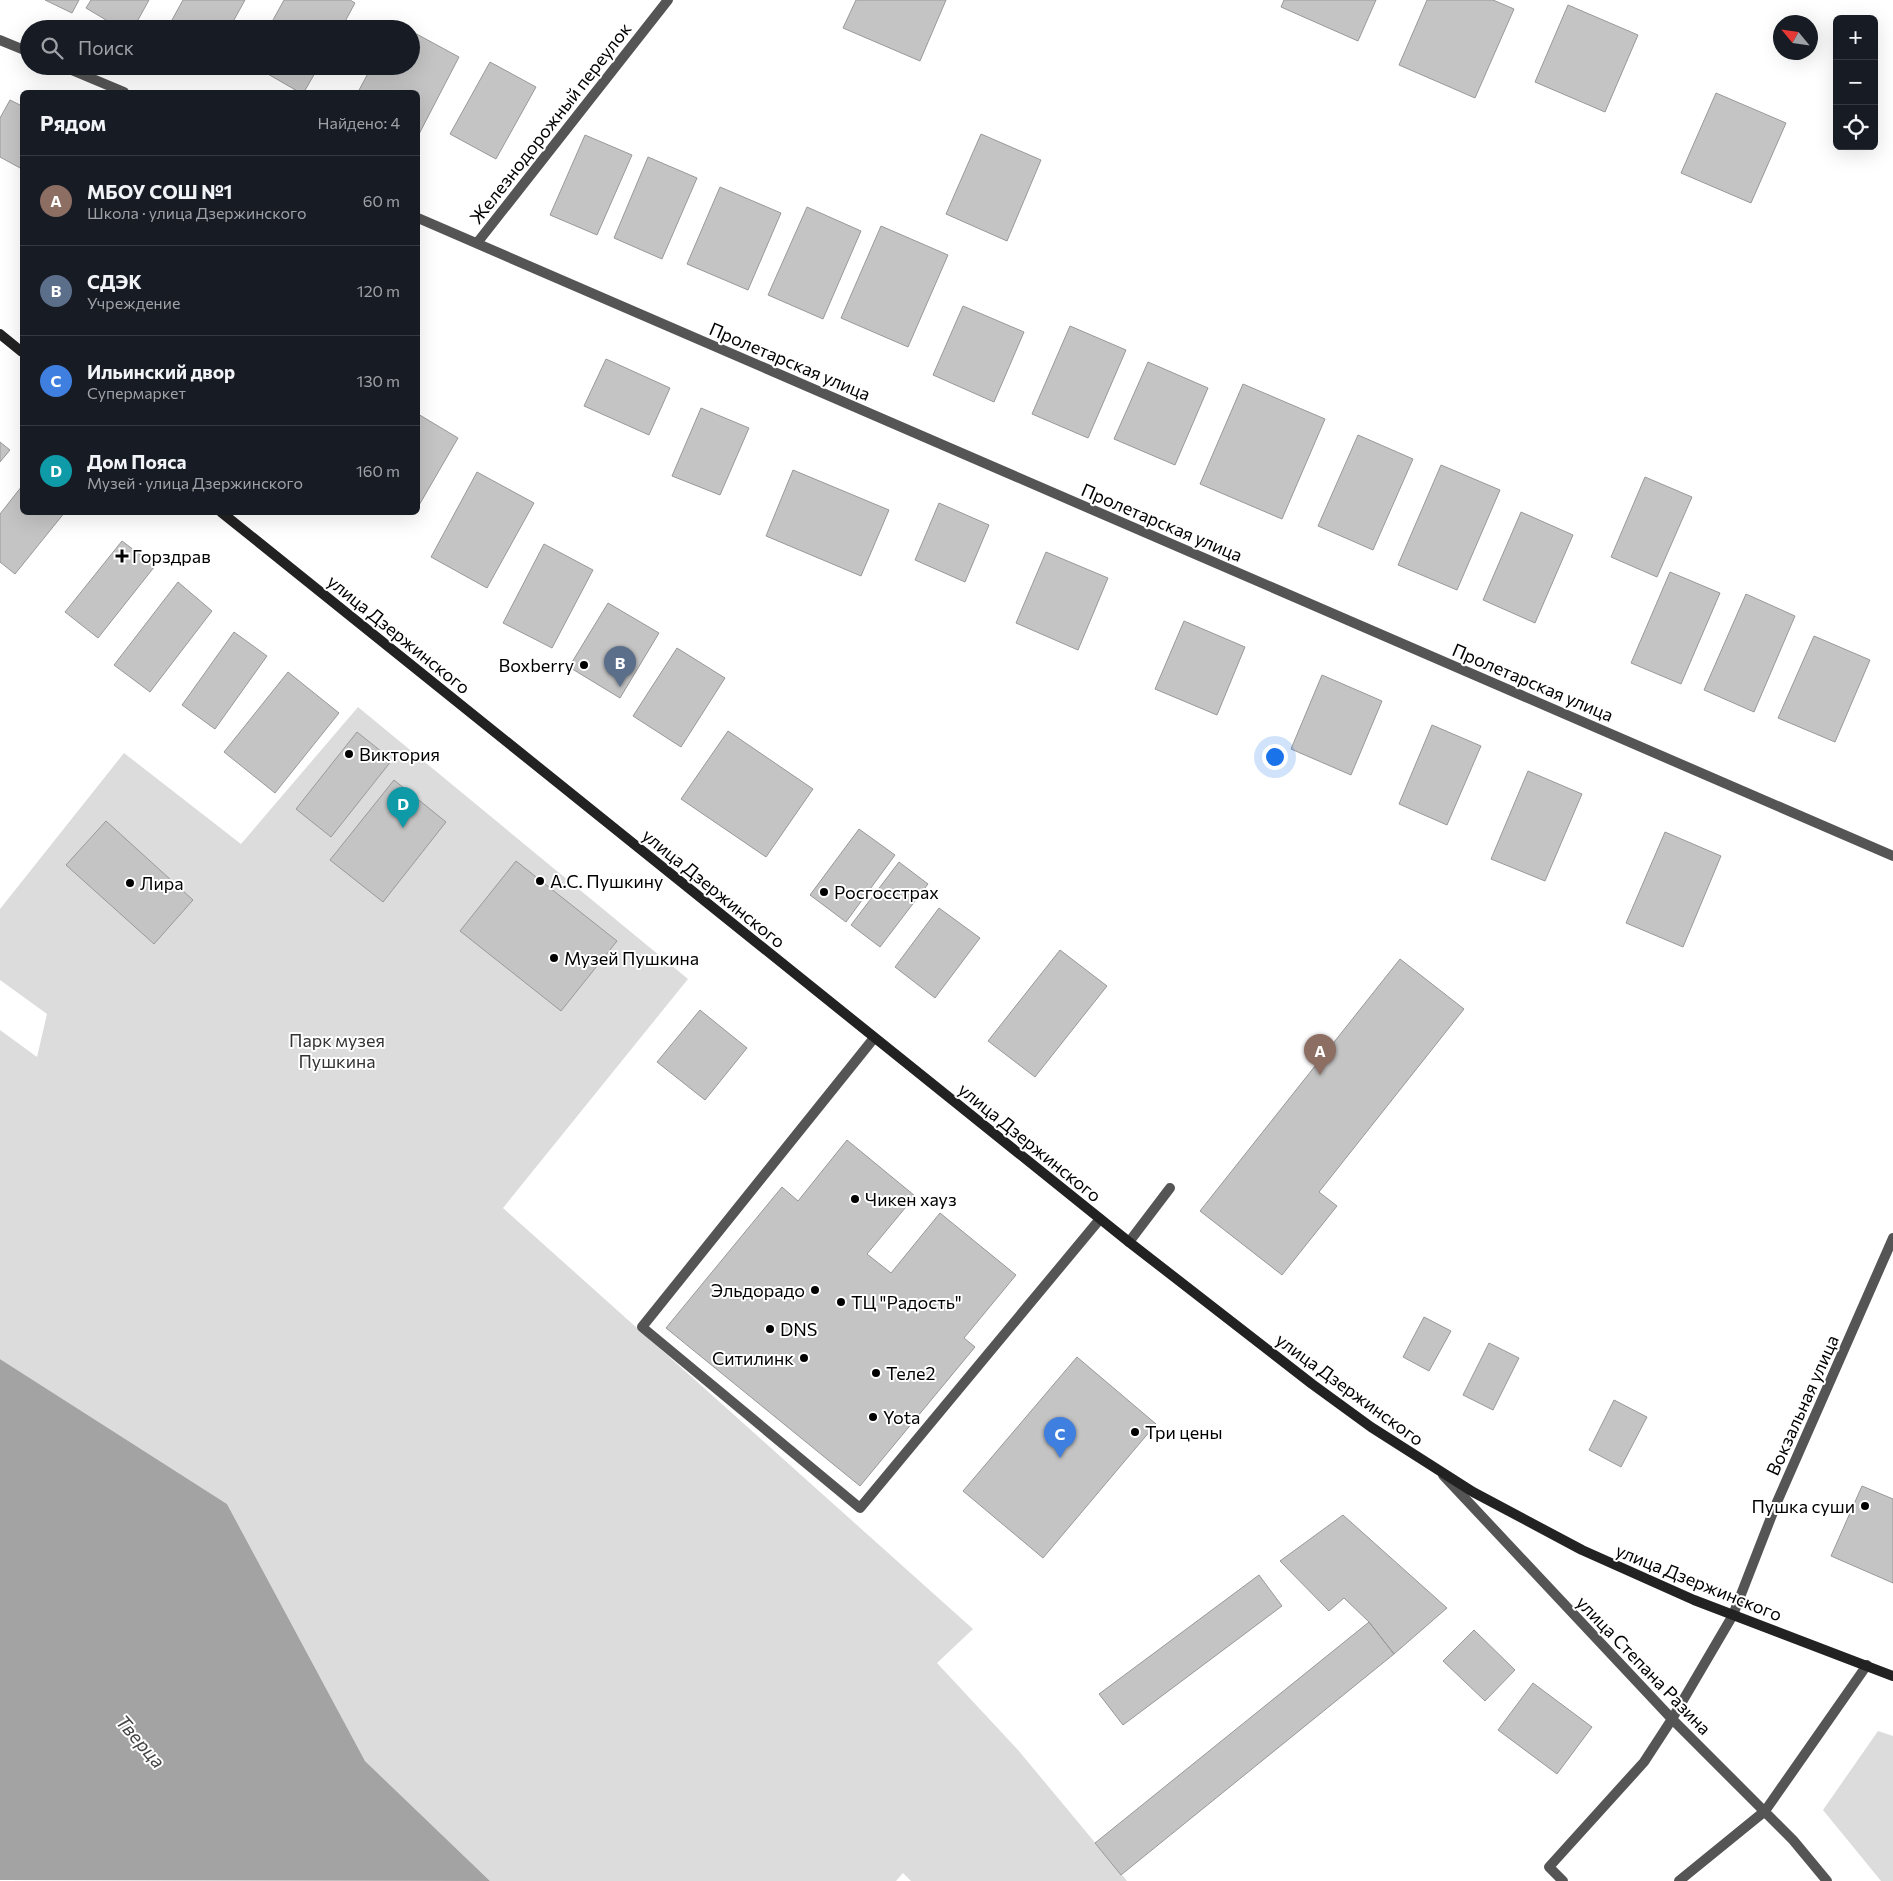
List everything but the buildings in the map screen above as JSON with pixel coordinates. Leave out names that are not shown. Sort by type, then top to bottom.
[{"type":"main road","points":[[0,334],[20,350]]},
{"type":"main road","name":"улица Дзержинского","points":[[225,515],[1129,1242],[1333,1400],[1439,1471],[1509,1512],[1582,1550],[1657,1585],[1893,1676]]},
{"type":"street","name":"Железнодорожный переулок","points":[[477,243],[668,0]]},
{"type":"street","points":[[0,40],[20,48]]},
{"type":"street","points":[[83,75],[119,90]]},
{"type":"street","name":"Пролетарская улица","points":[[420,219],[1893,856]]},
{"type":"street","points":[[874,1038],[642,1328],[860,1508],[1100,1218]]},
{"type":"street","points":[[1129,1242],[1170,1188]]},
{"type":"street","name":"Вокзальная улица","points":[[1563,1881],[1549,1867],[1644,1762],[1672,1719],[1733,1615],[1777,1502],[1893,1238]]},
{"type":"street","name":"улица Степана Разина","points":[[1439,1471],[1672,1719],[1793,1840],[1827,1881]]},
{"type":"street","points":[[1679,1881],[1765,1811],[1867,1665]]},
{"type":"green space","name":"Парк музея Пушкина","points":[[358,707],[688,979],[503,1208],[973,1629],[937,1663],[1018,1750],[1127,1881],[911,1881],[903,1873],[896,1881],[490,1881],[365,1761],[227,1504],[0,1359],[0,1030],[37,1057],[47,1014],[0,980],[0,909],[124,753],[241,844]]},
{"type":"green space","points":[[1878,1731],[1893,1736],[1893,1881],[1881,1881],[1823,1810]]},
{"type":"water","name":"Тверца","points":[[0,1359],[227,1504],[365,1761],[490,1881],[0,1880]]},
{"type":"place","name":"Горздрав","points":[[122,556]]},
{"type":"place","name":"Boxberry","points":[[584,665]]},
{"type":"place","name":"СДЭК","points":[[620,687]]},
{"type":"place","name":"Виктория","points":[[349,754]]},
{"type":"place","name":"Дом Пояса","points":[[403,828]]},
{"type":"place","name":"А.С. Пушкину","points":[[540,881]]},
{"type":"place","name":"Лира","points":[[130,883]]},
{"type":"place","name":"Росгосстрах","points":[[824,892]]},
{"type":"place","name":"Музей Пушкина","points":[[554,958]]},
{"type":"place","name":"МБОУ СОШ №1","points":[[1320,1075]]},
{"type":"place","name":"Чикен хауз","points":[[855,1199]]},
{"type":"place","name":"Эльдорадо","points":[[815,1290]]},
{"type":"place","name":"ТЦ \"Радость\"","points":[[841,1302]]},
{"type":"place","name":"DNS","points":[[770,1329]]},
{"type":"place","name":"Ситилинк","points":[[804,1358]]},
{"type":"place","name":"Теле2","points":[[876,1373]]},
{"type":"place","name":"Yota","points":[[873,1417]]},
{"type":"place","name":"Три цены","points":[[1135,1432]]},
{"type":"place","name":"Ильинский двор","points":[[1060,1458]]},
{"type":"place","name":"Пушка суши","points":[[1865,1506]]}]
